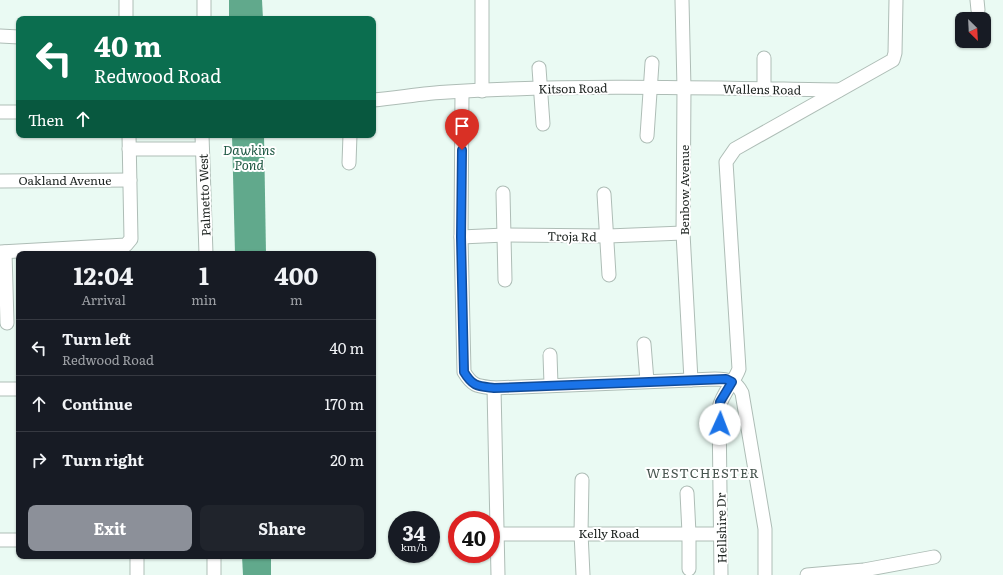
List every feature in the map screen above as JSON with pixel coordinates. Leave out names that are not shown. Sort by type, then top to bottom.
[{"type":"street","points":[[126,0],[126,16]]},
{"type":"street","points":[[204,0],[204,16]]},
{"type":"street","points":[[482,0],[482,91]]},
{"type":"street","name":"Benbow Avenue","points":[[682,0],[684,88],[683,233],[691,380]]},
{"type":"street","points":[[732,382],[739,369],[726,162],[735,149],[892,60],[895,53],[896,0]]},
{"type":"street","points":[[0,36],[16,37]]},
{"type":"street","points":[[764,58],[764,89]]},
{"type":"street","points":[[647,136],[652,64]]},
{"type":"street","points":[[539,68],[543,124]]},
{"type":"street","name":"Kitson Road","points":[[376,100],[448,92],[650,86],[684,88]]},
{"type":"street","name":"Wallens Road","points":[[684,88],[839,90]]},
{"type":"street","points":[[462,92],[461,237],[464,372],[470,382],[480,386],[494,388],[551,384],[726,379],[732,382],[739,387],[742,393],[765,529],[765,575]]},
{"type":"street","points":[[0,112],[16,112]]},
{"type":"street","points":[[20,251],[126,245],[129,243],[131,239],[129,138]]},
{"type":"street","name":"Palmetto West","points":[[202,138],[206,251]]},
{"type":"street","points":[[349,163],[350,138]]},
{"type":"street","points":[[129,149],[202,149]]},
{"type":"street","name":"Oakland Avenue","points":[[0,181],[130,180]]},
{"type":"street","points":[[503,193],[505,280]]},
{"type":"street","points":[[604,194],[608,236],[609,275]]},
{"type":"street","name":"Troja Rd","points":[[461,237],[505,235],[608,236],[683,233]]},
{"type":"street","points":[[9,323],[2,252],[16,251]]},
{"type":"street","points":[[644,344],[647,381]]},
{"type":"street","points":[[550,355],[551,384]]},
{"type":"street","name":"Hellshire Dr","points":[[721,575],[719,408],[720,402],[732,382]]},
{"type":"street","points":[[494,388],[497,511]]},
{"type":"street","points":[[0,389],[16,389]]},
{"type":"street","points":[[582,480],[581,533],[583,575]]},
{"type":"street","points":[[687,493],[689,569]]},
{"type":"street","name":"Kelly Road","points":[[500,534],[720,534]]},
{"type":"street","points":[[0,540],[16,540]]},
{"type":"street","points":[[807,575],[864,570],[934,557]]},
{"type":"street","points":[[137,559],[137,575]]},
{"type":"street","points":[[214,559],[214,575]]},
{"type":"street","points":[[498,563],[498,575]]},
{"type":"water","points":[[229,0],[262,0],[263,16],[229,16]]},
{"type":"water","name":"Dawkins Pond","points":[[232,138],[264,138],[266,251],[235,251]]},
{"type":"water","points":[[242,559],[271,559],[271,575],[243,575]]},
{"type":"district","name":"WESTCHESTER","points":[[703,472]]},
{"type":"route","points":[[462,150],[461,237],[464,372],[470,382],[480,386],[494,388],[551,384],[726,379],[732,382],[720,402],[720,424]]}]
